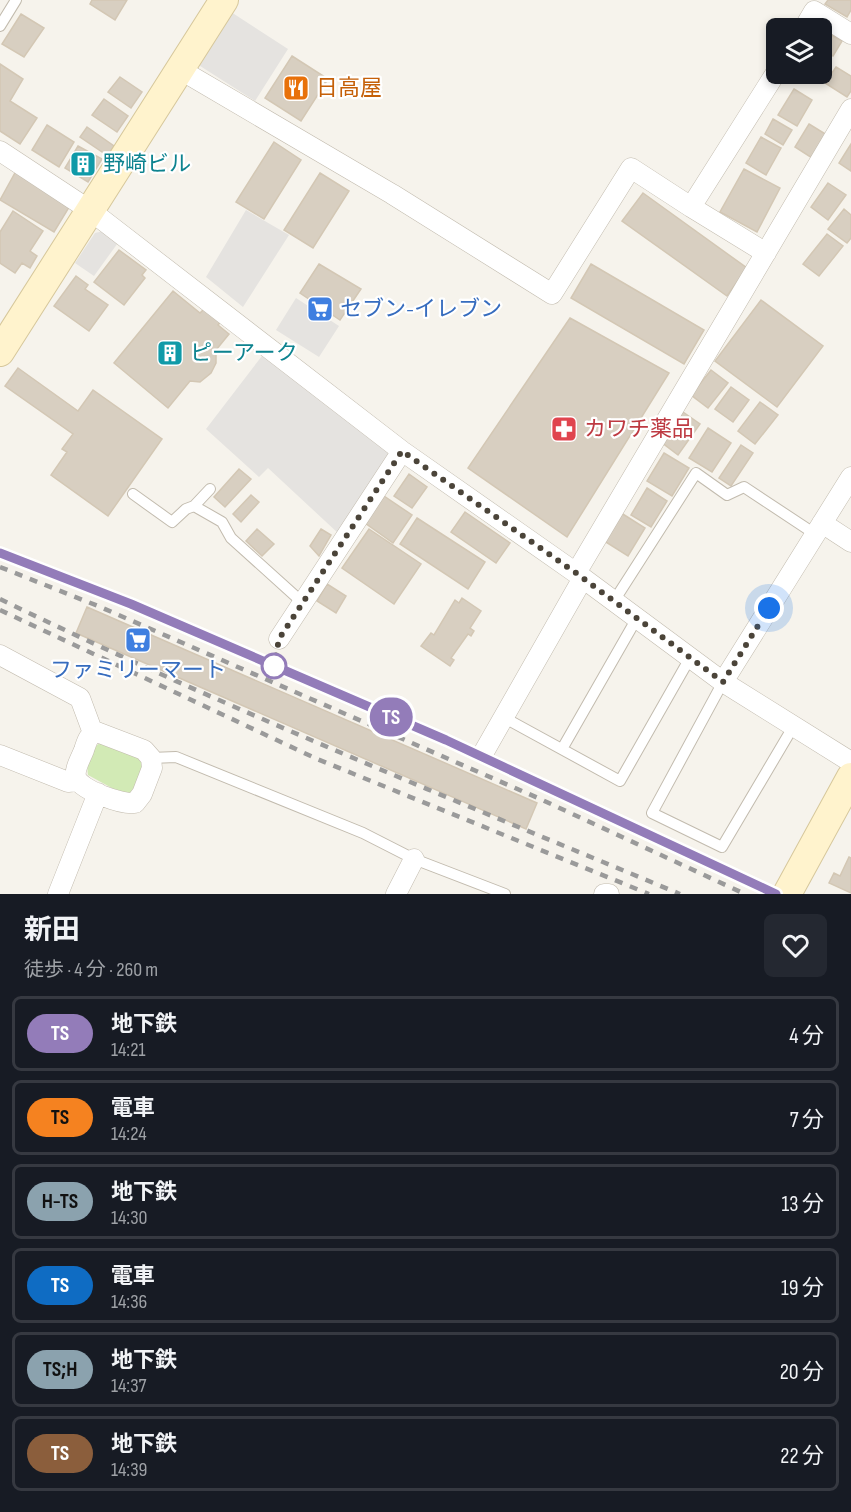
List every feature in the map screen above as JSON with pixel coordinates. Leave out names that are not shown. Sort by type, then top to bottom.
[{"type":"main road","points":[[0,352],[224,0]]},
{"type":"main road","points":[[791,893],[851,777]]},
{"type":"street","points":[[810,18],[814,11],[825,18]]},
{"type":"street","points":[[832,22],[851,34]]},
{"type":"street","points":[[179,69],[392,194],[552,294],[630,168],[766,253]]},
{"type":"street","points":[[691,207],[769,84]]},
{"type":"street","points":[[485,750],[579,575],[851,109]]},
{"type":"street","points":[[2,155],[91,211],[402,451],[579,575],[723,682],[793,728],[851,762]]},
{"type":"street","points":[[279,639],[402,451]]},
{"type":"street","points":[[723,682],[851,477]]},
{"type":"street","points":[[819,528],[851,542]]},
{"type":"street","points":[[0,655],[80,698],[93,733]]},
{"type":"street","points":[[101,732],[124,741],[144,750],[151,758],[152,768],[142,794],[135,803],[124,803],[83,787],[77,781],[76,771],[87,739],[93,733],[101,732]]},
{"type":"street","points":[[0,756],[68,782],[77,781]]},
{"type":"street","points":[[58,894],[98,793]]},
{"type":"street","points":[[396,894],[414,859]]},
{"type":"street","points":[[603,894],[609,894]]},
{"type":"lane","points":[[0,26],[16,0]]},
{"type":"lane","points":[[614,601],[696,473],[727,495],[744,488],[819,528]]},
{"type":"lane","points":[[133,494],[172,522],[186,509],[194,506],[210,489]]},
{"type":"lane","points":[[194,506],[222,522],[231,538],[303,603]]},
{"type":"lane","points":[[562,749],[637,618]]},
{"type":"lane","points":[[504,717],[620,781],[690,658]]},
{"type":"lane","points":[[723,682],[652,813],[722,847],[793,728]]},
{"type":"lane","points":[[151,758],[176,757],[363,833],[414,859],[505,894]]},
{"type":"green space","points":[[100,743],[140,758],[143,763],[138,786],[131,793],[121,793],[88,775],[90,757]]},
{"type":"shaded area","points":[[231,12],[288,49],[255,101],[197,64]]},
{"type":"shaded area","points":[[246,210],[289,235],[243,307],[206,277]]},
{"type":"shaded area","points":[[108,230],[120,240],[94,276],[75,263],[95,233]]},
{"type":"shaded area","points":[[296,298],[339,326],[319,357],[276,330]]},
{"type":"shaded area","points":[[265,352],[392,452],[339,534],[268,468],[259,477],[206,429]]},
{"type":"building","points":[[92,0],[127,0],[115,20],[90,4]]},
{"type":"building","points":[[828,0],[851,0],[851,10],[847,17],[825,4]]},
{"type":"building","points":[[21,14],[44,28],[24,57],[2,44]]},
{"type":"building","points":[[832,35],[842,41],[832,55]]},
{"type":"building","name":"日高屋","points":[[292,56],[328,79],[301,121],[265,98]]},
{"type":"building","points":[[0,64],[23,79],[10,101],[37,118],[20,144],[0,131]]},
{"type":"building","points":[[836,67],[851,76],[851,91],[847,97],[827,84],[832,84],[832,73]]},
{"type":"building","points":[[120,77],[142,92],[131,108],[108,92]]},
{"type":"building","points":[[794,89],[812,100],[797,126],[778,115]]},
{"type":"building","points":[[104,99],[128,116],[117,132],[92,115]]},
{"type":"building","points":[[773,119],[792,130],[783,145],[765,134]]},
{"type":"building","points":[[809,124],[827,135],[812,158],[795,147]]},
{"type":"building","points":[[47,125],[74,142],[59,167],[32,150]]},
{"type":"building","points":[[87,127],[114,146],[108,156],[80,137]]},
{"type":"building","points":[[761,137],[781,148],[766,175],[746,163]]},
{"type":"building","points":[[274,142],[301,160],[264,219],[236,202]]},
{"type":"building","points":[[851,144],[851,171],[839,163]]},
{"type":"building","name":"野崎ビル","points":[[78,146],[102,159],[88,182],[65,168]]},
{"type":"building","points":[[744,169],[780,188],[757,232],[720,212]]},
{"type":"building","points":[[16,171],[71,204],[54,232],[0,200]]},
{"type":"building","points":[[320,173],[349,191],[313,248],[284,230]]},
{"type":"building","points":[[828,183],[846,195],[828,220],[811,207]]},
{"type":"building","points":[[643,193],[747,268],[727,296],[622,221]]},
{"type":"building","points":[[844,209],[851,215],[851,238],[847,243],[828,229]]},
{"type":"building","points":[[13,211],[43,231],[30,251],[37,256],[30,268],[22,263],[15,273],[0,263],[0,232]]},
{"type":"building","points":[[827,234],[843,246],[819,276],[803,264]]},
{"type":"building","points":[[119,250],[146,270],[142,275],[145,278],[124,305],[94,282]]},
{"type":"building","points":[[319,264],[361,289],[340,320],[300,293]]},
{"type":"building","points":[[591,264],[704,330],[684,364],[571,298]]},
{"type":"building","points":[[76,276],[88,285],[85,289],[108,305],[89,331],[54,306]]},
{"type":"building","name":"ピーアーク","points":[[173,291],[200,313],[206,307],[222,320],[218,325],[229,334],[216,350],[216,363],[211,373],[200,382],[190,381],[168,408],[114,363]]},
{"type":"building","points":[[761,300],[823,346],[777,407],[715,361]]},
{"type":"building","name":"カワチ薬品","points":[[570,318],[669,373],[567,537],[468,468]]},
{"type":"building","points":[[18,368],[78,411],[93,390],[162,439],[108,516],[51,475],[67,452],[62,449],[73,434],[5,386]]},
{"type":"building","points":[[711,370],[728,383],[708,408],[691,395]]},
{"type":"building","points":[[731,387],[749,400],[733,422],[715,409]]},
{"type":"building","points":[[760,402],[778,415],[755,444],[738,431]]},
{"type":"building","points":[[683,412],[700,424],[678,455],[661,442]]},
{"type":"building","points":[[708,428],[731,443],[712,472],[689,458]]},
{"type":"building","points":[[741,445],[753,453],[731,486],[719,478]]},
{"type":"building","points":[[664,453],[689,468],[672,496],[647,481]]},
{"type":"building","points":[[239,469],[251,479],[225,507],[214,497]]},
{"type":"building","points":[[409,474],[427,487],[412,508],[394,496]]},
{"type":"building","points":[[647,488],[667,501],[651,527],[631,515]]},
{"type":"building","points":[[251,495],[259,502],[241,522],[233,514]]},
{"type":"building","points":[[384,496],[412,515],[393,543],[365,523]]},
{"type":"building","points":[[618,511],[645,528],[628,556],[601,539]]},
{"type":"building","points":[[465,512],[510,543],[496,563],[451,532]]},
{"type":"building","points":[[417,518],[485,562],[468,589],[400,544]]},
{"type":"building","points":[[257,529],[274,544],[262,556],[246,541]]},
{"type":"building","points":[[321,529],[331,535],[319,556],[310,546]]},
{"type":"building","points":[[369,529],[421,564],[394,604],[342,568]]},
{"type":"building","points":[[327,584],[346,596],[336,613],[317,601]]},
{"type":"building","points":[[462,598],[481,611],[470,628],[474,631],[471,636],[468,634],[451,658],[454,660],[450,666],[421,646],[431,633],[434,635],[455,600],[459,603]]},
{"type":"building","points":[[87,607],[537,803],[526,829],[76,633]]},
{"type":"building","points":[[849,857],[851,858],[851,893],[829,883],[834,873],[840,876]]},
{"type":"railway","points":[[0,553],[131,604],[445,740],[776,894]]},
{"type":"railway","points":[[0,567],[98,606],[538,798],[745,894]]},
{"type":"railway","points":[[0,599],[253,715],[680,894]]},
{"type":"railway","points":[[0,610],[317,759],[649,894]]},
{"type":"metro line","name":"TS","points":[[0,553],[131,604],[446,740],[776,894]]},
{"type":"place","name":"日高屋","points":[[296,88]]},
{"type":"place","name":"野崎ビル","points":[[83,164]]},
{"type":"place","name":"セブン-イレブン","points":[[320,309]]},
{"type":"place","name":"ピーアーク","points":[[170,353]]},
{"type":"place","name":"カワチ薬品","points":[[564,429]]},
{"type":"place","name":"ファミリーマート","points":[[138,640]]},
{"type":"route","points":[[274,666],[279,639],[402,451],[576,573],[723,682],[769,608]]}]
